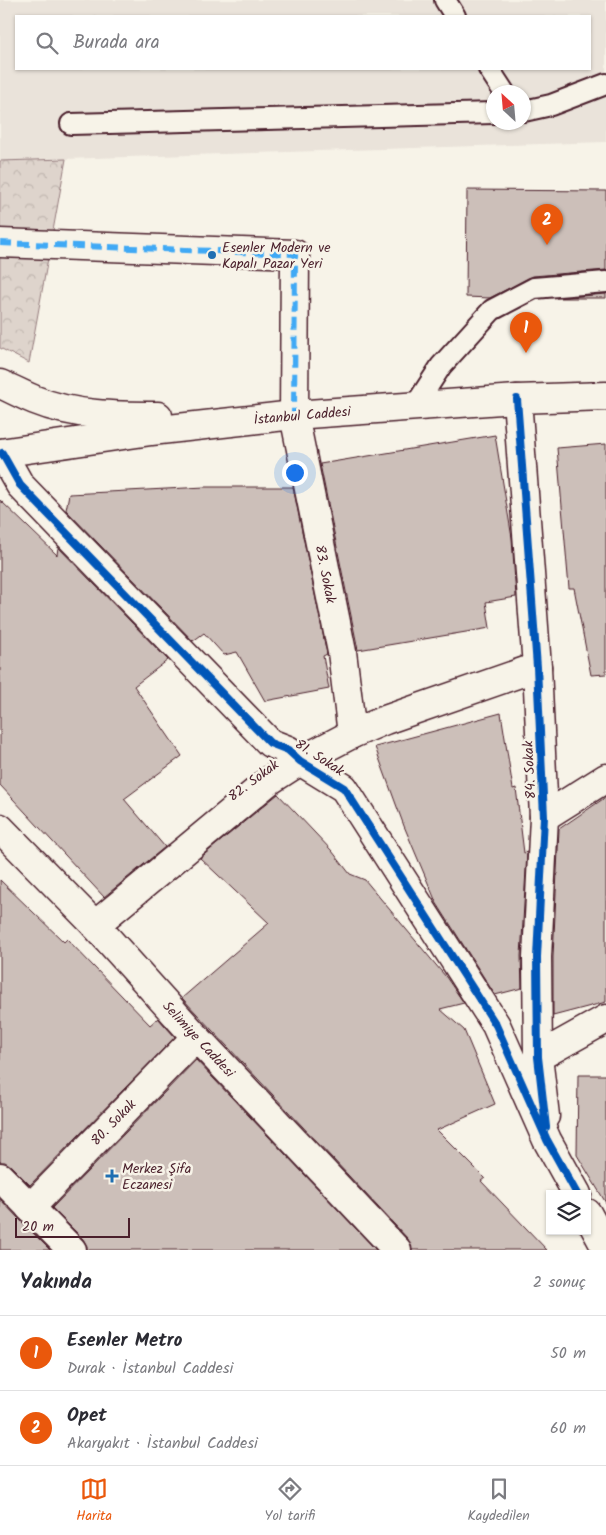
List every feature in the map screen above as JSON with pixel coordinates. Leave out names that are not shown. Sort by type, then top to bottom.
[{"type":"street","name":"83. Sokak","points":[[0,243],[295,254],[294,415],[342,652],[352,734]]},
{"type":"street","points":[[0,384],[36,401],[72,411],[118,416],[294,415]]},
{"type":"street","name":"İstanbul Caddesi","points":[[1,453],[151,431],[294,415],[518,399],[606,396]]},
{"type":"street","name":"84. Sokak","points":[[518,399],[537,667],[544,817],[537,958],[538,1057],[547,1140]]},
{"type":"street","name":"81. Sokak","points":[[1,453],[20,485],[270,743],[288,750],[300,761],[344,788],[496,1025],[547,1140],[574,1190]]},
{"type":"street","name":"82. Sokak","points":[[94,925],[269,781],[300,761],[352,734],[386,720],[537,667]]},
{"type":"street","points":[[544,817],[606,778]]},
{"type":"street","name":"Selimiye Caddesi","points":[[0,828],[94,925],[196,1037],[397,1250]]},
{"type":"street","points":[[538,1057],[606,1019]]},
{"type":"street","name":"80. Sokak","points":[[30,1208],[196,1037]]},
{"type":"street","points":[[0,1177],[72,1250]]},
{"type":"street","points":[[591,1221],[606,1248]]},
{"type":"lane","points":[[445,0],[454,15]]},
{"type":"lane","points":[[490,70],[499,85]]},
{"type":"lane","points":[[531,109],[551,105],[606,84]]},
{"type":"lane","points":[[71,124],[486,113]]},
{"type":"lane","points":[[415,406],[442,366],[492,310],[534,288],[606,282]]},
{"type":"shaded area","points":[[0,0],[606,0],[606,142],[0,161]]},
{"type":"green space","points":[[66,159],[29,363],[0,348],[0,161]]},
{"type":"building","points":[[467,190],[606,191],[606,270],[533,276],[490,298],[466,297]]},
{"type":"building","points":[[606,294],[606,298],[556,298]]},
{"type":"building","points":[[495,435],[512,538],[516,597],[486,602],[490,628],[358,650],[320,464]]},
{"type":"building","points":[[606,444],[606,674],[591,675],[574,588],[569,588],[557,448]]},
{"type":"building","points":[[205,487],[293,487],[327,654],[323,656],[329,689],[265,701],[237,652],[224,655],[204,633],[193,641],[66,510],[69,494]]},
{"type":"building","points":[[0,500],[57,555],[58,547],[168,660],[134,686],[182,756],[124,799],[165,847],[104,897],[0,785]]},
{"type":"building","points":[[501,713],[513,789],[516,788],[524,853],[527,852],[521,956],[522,988],[495,995],[436,902],[404,826],[375,747]]},
{"type":"building","points":[[278,794],[332,851],[350,874],[365,880],[446,977],[464,1003],[440,1009],[464,1030],[495,1104],[437,1130],[485,1178],[481,1181],[547,1250],[412,1250],[408,1239],[182,998],[269,923],[200,858]]},
{"type":"building","points":[[606,797],[606,1002],[553,1016],[553,957],[559,829]]},
{"type":"building","points":[[0,880],[64,942],[67,939],[150,1025],[158,1018],[175,1037],[30,1185],[11,1166],[5,1162],[0,1162]]},
{"type":"building","points":[[196,1060],[376,1250],[87,1250],[83,1239],[52,1208]]},
{"type":"building","points":[[578,1075],[606,1075],[606,1203],[577,1155]]},
{"type":"building","points":[[0,1199],[19,1219],[50,1250],[0,1250]]},
{"type":"marked path","points":[[0,243],[295,254],[294,415]]},
{"type":"cycle path","points":[[517,399],[537,667],[544,817],[537,957],[538,1057],[546,1127]]},
{"type":"cycle path","points":[[2,453],[20,485],[270,743],[288,750],[300,761],[344,788],[496,1025],[547,1140],[575,1190]]},
{"type":"place","name":"Opet","points":[[547,245]]},
{"type":"place","name":"Esenler Modern ve Kapalı Pazar Yeri","points":[[212,255]]},
{"type":"place","name":"Esenler Metro","points":[[526,353]]},
{"type":"place","name":"Merkez Şifa Eczanesi","points":[[112,1176]]}]
